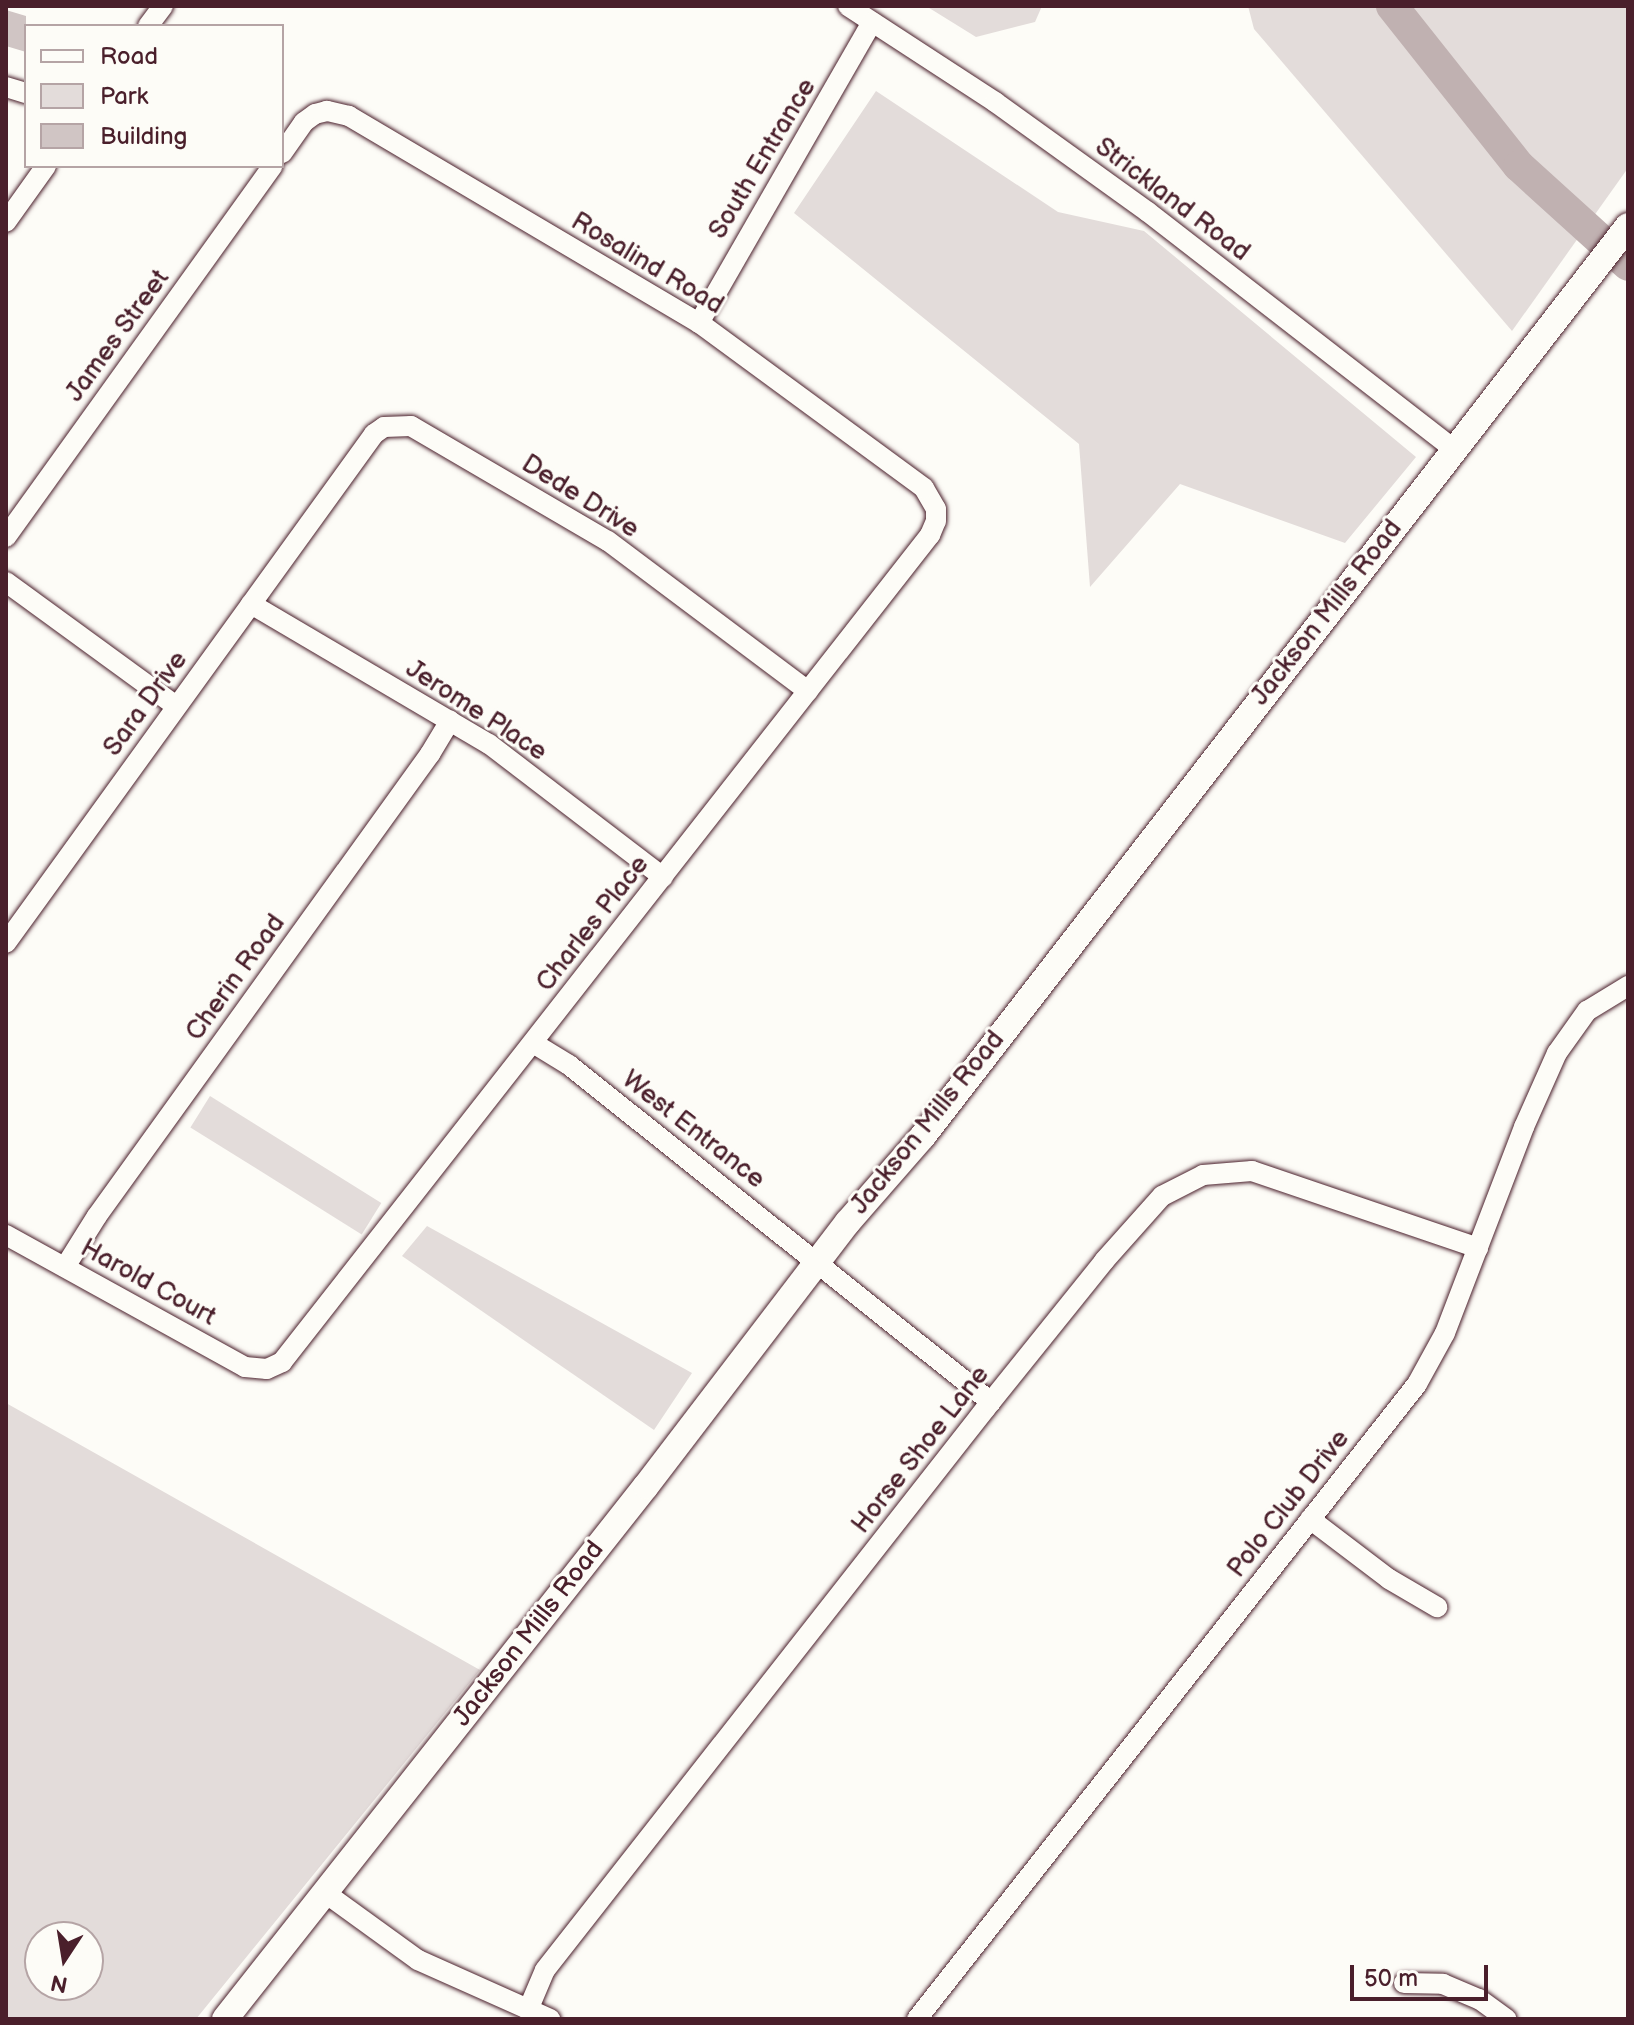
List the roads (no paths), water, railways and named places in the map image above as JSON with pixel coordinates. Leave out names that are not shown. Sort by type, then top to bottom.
[{"type":"main road","name":"Jackson Mills Road","points":[[225,2019],[817,1264],[923,1136],[1626,228]]},
{"type":"street","points":[[150,24],[163,6]]},
{"type":"street","name":"Strickland Road","points":[[848,6],[995,102],[1148,212],[1455,450]]},
{"type":"street","name":"South Entrance","points":[[699,323],[872,22]]},
{"type":"street","name":"Rosalind Road","points":[[284,150],[304,122],[315,114],[327,111],[349,116],[699,323],[932,498]]},
{"type":"street","points":[[6,222],[45,168]]},
{"type":"street","name":"James Street","points":[[6,537],[272,168]]},
{"type":"street","name":"Dede Drive","points":[[328,497],[374,434],[384,427],[411,426],[608,541],[808,691]]},
{"type":"street","name":"Sara Drive","points":[[6,943],[328,497]]},
{"type":"street","name":"Charles Place","points":[[267,1369],[282,1362],[930,535],[936,521],[932,498]]},
{"type":"street","points":[[6,582],[176,706]]},
{"type":"street","name":"Jerome Place","points":[[251,604],[489,744],[663,877]]},
{"type":"street","name":"Cherin Road","points":[[65,1267],[97,1216],[430,754],[450,721]]},
{"type":"street","name":"Polo Club Drive","points":[[917,2019],[1431,1362],[1524,1127],[1568,1033],[1587,1011],[1628,986]]},
{"type":"street","name":"West Entrance","points":[[533,1043],[569,1065],[991,1402]]},
{"type":"street","name":"Horse Shoe Lane","points":[[528,2010],[545,1970],[991,1402],[1153,1205],[1176,1187],[1203,1175],[1236,1170],[1271,1175],[1478,1248]]},
{"type":"street","name":"Harold Court","points":[[6,1235],[245,1367],[267,1369]]},
{"type":"street","points":[[1310,1519],[1389,1579],[1437,1607]]},
{"type":"street","points":[[324,1892],[418,1960],[550,2019]]},
{"type":"street","points":[[1404,1983],[1443,1984],[1479,1999],[1507,2019]]},
{"type":"waterway","points":[[1392,6],[1519,166],[1628,265]]}]
